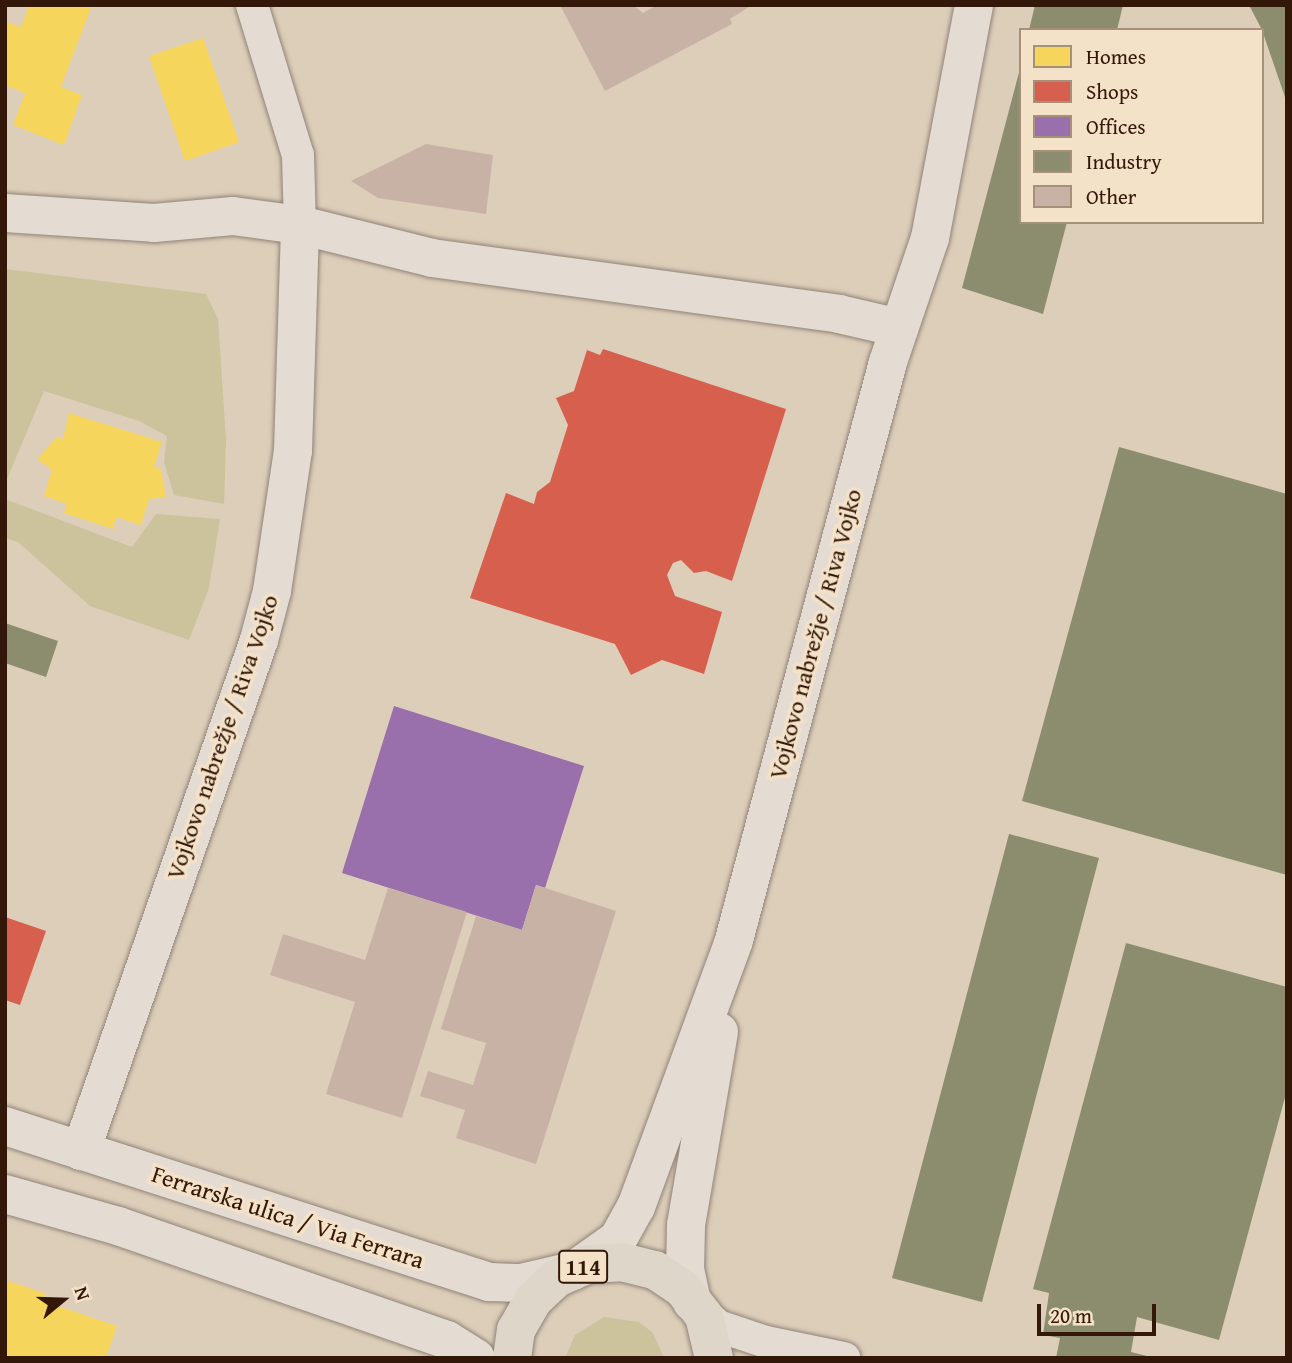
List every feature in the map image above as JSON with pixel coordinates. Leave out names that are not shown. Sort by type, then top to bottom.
[{"type":"main road","name":"114","points":[[512,1358],[516,1330],[533,1300],[557,1278],[588,1264],[622,1262],[655,1270],[683,1289],[704,1316],[714,1358]]},
{"type":"street","points":[[252,5],[298,155],[300,225]]},
{"type":"street","name":"Vojkovo nabrežje / Riva Vojko","points":[[734,940],[899,328],[930,237],[974,5]]},
{"type":"street","points":[[5,212],[154,223],[233,216],[300,225],[432,258],[839,314],[899,328]]},
{"type":"street","name":"Vojkovo nabrežje / Riva Vojko","points":[[81,1151],[259,639],[272,591],[293,451],[300,225]]},
{"type":"street","points":[[573,1271],[618,1239],[636,1207],[734,940]]},
{"type":"street","points":[[734,940],[686,1225],[685,1270],[692,1302],[718,1326],[766,1342],[844,1358]]},
{"type":"street","name":"Ferrarska ulica / Via Ferrara","points":[[5,1126],[489,1282],[522,1283],[573,1271]]},
{"type":"street","points":[[5,1194],[118,1226],[447,1340],[476,1358]]},
{"type":"shaded area","points":[[5,269],[206,294],[218,319],[226,440],[224,504],[174,495],[164,462],[167,436],[139,421],[44,391],[5,484]]},
{"type":"shaded area","points":[[5,499],[132,547],[156,514],[220,519],[209,588],[189,640],[90,606],[18,542],[5,538]]},
{"type":"shaded area","points":[[604,1317],[639,1322],[653,1333],[664,1358],[565,1358],[575,1335]]},
{"type":"building: Homes","points":[[29,5],[92,5],[61,87],[82,95],[64,145],[13,125],[25,93],[5,85],[5,21],[21,27]]},
{"type":"building: Homes","points":[[203,38],[239,142],[185,161],[149,56]]},
{"type":"building: Homes","points":[[69,413],[162,442],[154,467],[161,469],[166,497],[149,499],[141,525],[116,517],[113,529],[64,513],[67,504],[44,496],[52,470],[37,459],[57,437],[63,439]]},
{"type":"building: Homes","points":[[5,1280],[45,1293],[43,1301],[117,1326],[106,1358],[5,1358]]},
{"type":"building: Shops","points":[[603,349],[786,409],[732,581],[706,571],[694,573],[681,560],[673,563],[667,575],[675,596],[722,612],[704,674],[662,660],[631,675],[615,644],[470,598],[506,493],[534,504],[537,492],[550,482],[568,425],[556,398],[574,391],[587,350],[600,355]]},
{"type":"building: Shops","points":[[5,917],[46,931],[20,1005],[5,1000]]},
{"type":"building: Offices","points":[[394,706],[584,766],[545,888],[536,885],[522,930],[342,873]]},
{"type":"building: Industry","points":[[1035,5],[1123,5],[1117,28],[1029,28]]},
{"type":"building: Industry","points":[[1249,5],[1287,5],[1287,103],[1264,36],[1264,28],[1261,28]]},
{"type":"building: Industry","points":[[1019,73],[1019,224],[1066,224],[1043,314],[962,288]]},
{"type":"building: Industry","points":[[1119,447],[1287,494],[1287,875],[1022,801]]},
{"type":"building: Industry","points":[[5,623],[58,641],[46,677],[5,663]]},
{"type":"building: Industry","points":[[1009,834],[1099,858],[982,1302],[892,1278]]},
{"type":"building: Industry","points":[[1126,943],[1287,987],[1287,1090],[1219,1340],[1137,1317],[1131,1352],[1155,1358],[1056,1358],[1060,1338],[1043,1335],[1049,1293],[1033,1289]]},
{"type":"building: Other","points":[[560,5],[633,5],[643,13],[657,5],[752,5],[730,19],[732,24],[605,91]]},
{"type":"building: Other","points":[[426,144],[493,155],[486,214],[378,198],[351,181]]},
{"type":"building: Other","points":[[536,885],[616,911],[536,1164],[456,1138],[465,1110],[420,1096],[428,1071],[473,1085],[486,1043],[441,1029],[476,916],[522,930]]},
{"type":"building: Other","points":[[388,888],[467,912],[402,1118],[326,1094],[355,1002],[270,975],[283,934],[365,960]]}]
